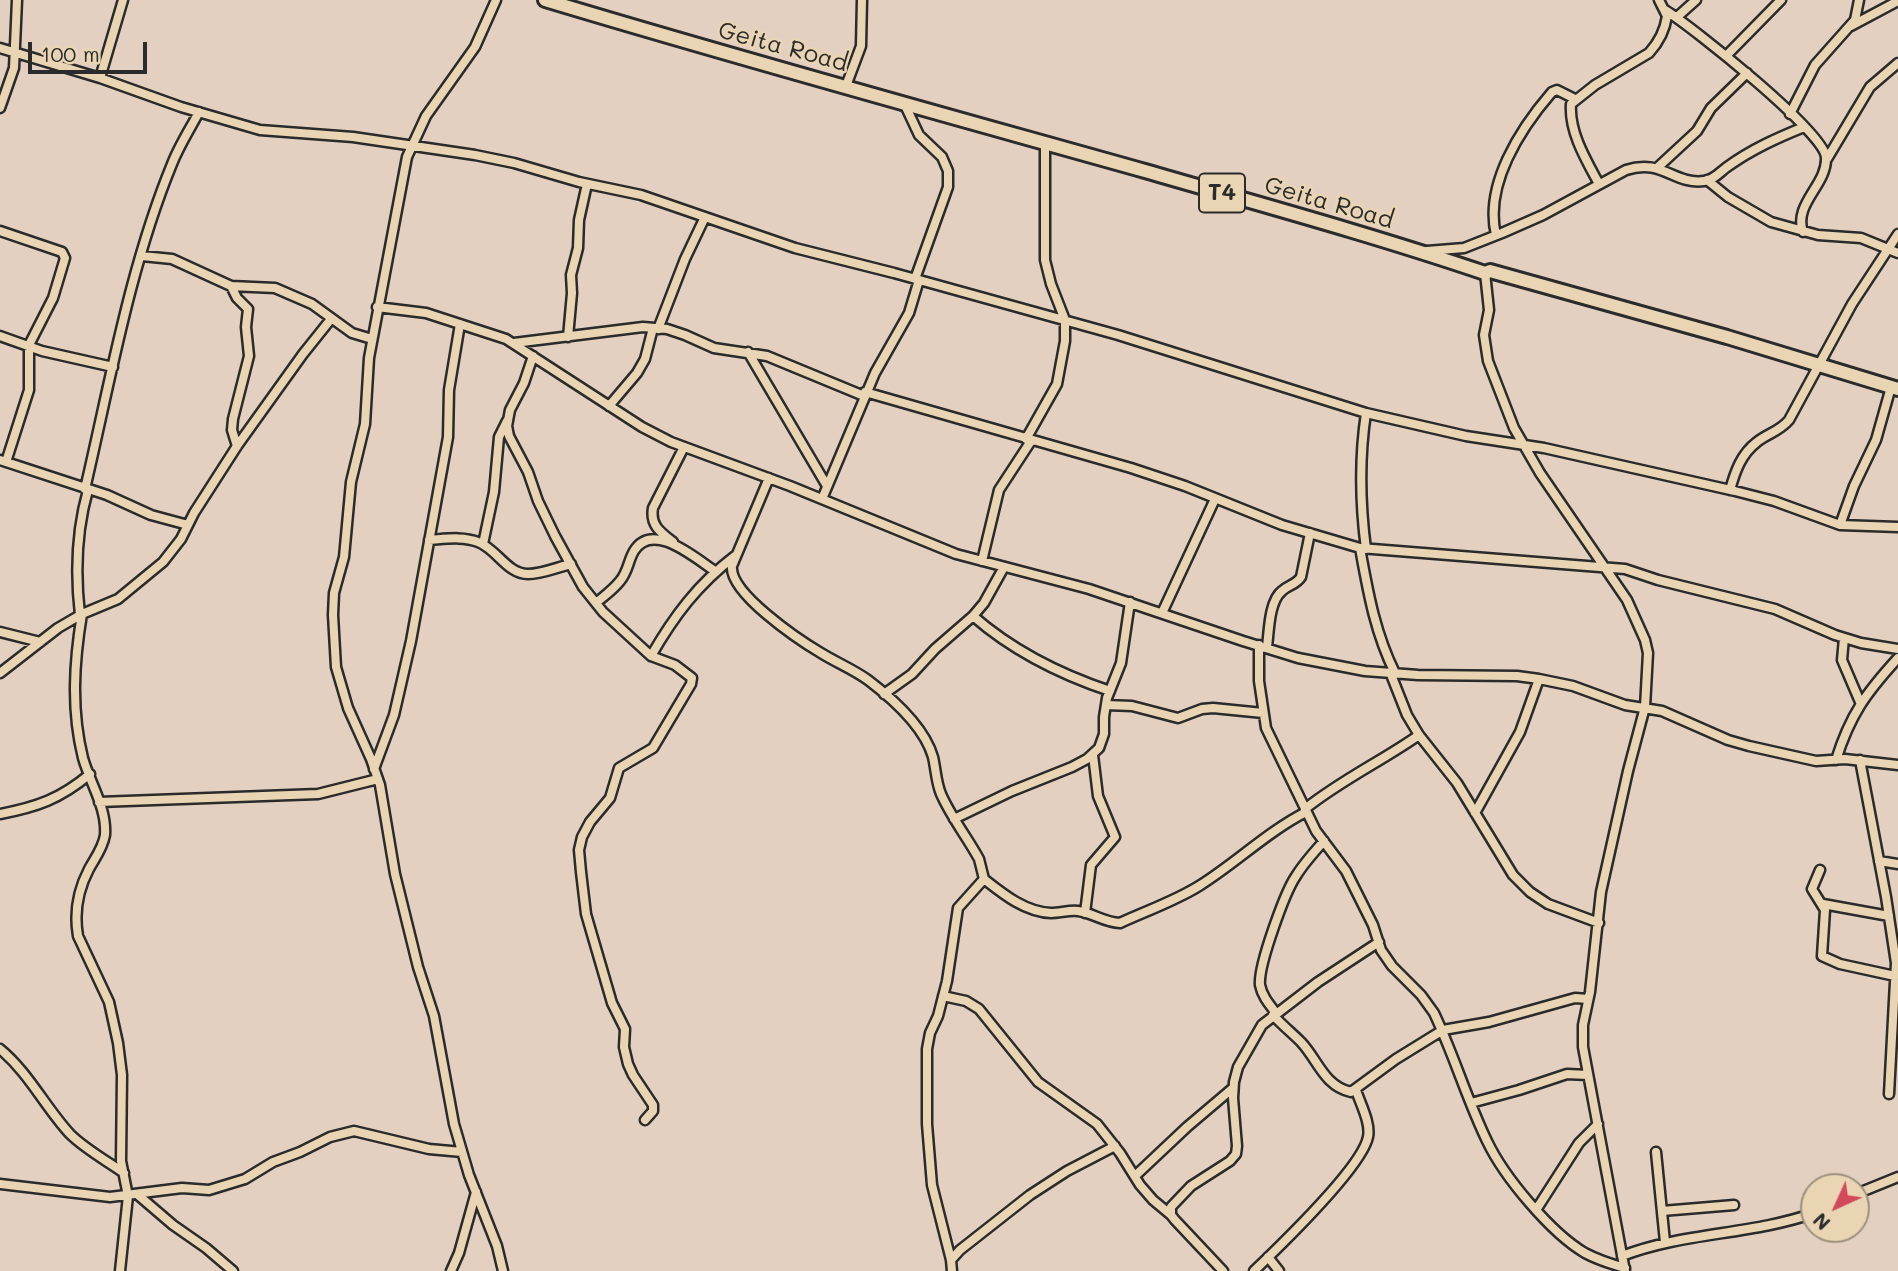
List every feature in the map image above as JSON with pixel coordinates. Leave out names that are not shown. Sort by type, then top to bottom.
[{"type":"highway","name":"Geita Road","points":[[545,0],[1894,388]]},
{"type":"street","points":[[0,108],[14,68],[16,0]]},
{"type":"street","points":[[100,78],[123,0]]},
{"type":"street","points":[[496,0],[475,47],[426,116],[407,157],[377,307],[365,397],[365,424],[351,482],[344,557],[334,593],[333,615],[334,649],[339,678],[348,708],[378,779],[395,874],[418,967],[434,1016],[461,1152],[498,1247],[503,1271]]},
{"type":"street","points":[[846,86],[861,46],[862,0]]},
{"type":"street","points":[[1599,184],[1579,144],[1572,121],[1571,104],[1649,53],[1662,34],[1667,16],[1659,0]]},
{"type":"street","points":[[1677,17],[1696,0]]},
{"type":"street","points":[[1726,55],[1781,0]]},
{"type":"street","points":[[1790,114],[1815,65],[1850,27],[1859,0]]},
{"type":"street","points":[[1850,27],[1898,1]]},
{"type":"street","points":[[1665,10],[1747,73],[1819,141],[1826,159]]},
{"type":"street","points":[[0,48],[260,130],[353,137],[514,163],[587,184],[641,195],[795,248],[1065,320],[1209,362],[1366,413],[1466,436],[1544,448],[1730,490],[1774,501],[1840,525],[1898,527]]},
{"type":"street","points":[[1803,232],[1800,217],[1823,172],[1826,159],[1870,87],[1898,63]]},
{"type":"street","points":[[1657,168],[1697,131],[1711,108],[1747,73]]},
{"type":"street","points":[[1496,235],[1493,222],[1498,186],[1510,156],[1527,126],[1552,92],[1557,90],[1575,99]]},
{"type":"street","points":[[822,499],[865,394],[909,313],[917,279],[948,187],[948,170],[942,157],[919,135],[904,102]]},
{"type":"street","points":[[199,112],[172,164],[142,256],[113,367],[81,514],[76,571],[81,615],[74,679],[77,721],[83,758],[99,802],[105,835],[78,895],[76,926],[80,941],[104,988],[114,1021],[122,1075],[121,1140],[124,1173],[133,1195],[233,1271]]},
{"type":"street","points":[[1420,251],[1464,248],[1543,215],[1638,166],[1657,168],[1694,181],[1707,180],[1754,148],[1804,127]]},
{"type":"street","points":[[982,561],[999,490],[1057,384],[1065,341],[1065,320],[1045,260],[1045,143]]},
{"type":"street","points":[[1707,180],[1728,197],[1772,222],[1818,235],[1861,238],[1898,253]]},
{"type":"street","points":[[568,337],[572,293],[570,280],[578,247],[579,220],[587,184]]},
{"type":"street","points":[[609,406],[638,373],[705,217]]},
{"type":"street","points":[[0,231],[64,256],[53,298],[29,345],[29,390],[3,461],[107,495],[140,511],[188,525]]},
{"type":"street","points":[[1730,490],[1739,463],[1756,442],[1789,421],[1852,304],[1898,234]]},
{"type":"street","points":[[142,256],[172,259],[231,286],[275,288],[312,304],[352,333],[372,339]]},
{"type":"street","points":[[1485,272],[1489,310],[1484,335],[1488,361],[1514,429],[1601,566],[1626,600],[1645,640],[1648,653],[1645,707],[1601,892],[1599,923],[1583,1025],[1583,1047],[1625,1270]]},
{"type":"street","points":[[231,286],[237,298],[248,309],[246,327],[250,347],[233,419],[232,430],[237,446]]},
{"type":"street","points":[[377,307],[426,313],[484,330],[514,344],[642,427],[684,447],[769,478],[956,554],[1089,589],[1298,658],[1336,666],[1393,672],[1539,679],[1573,686],[1625,705],[1662,711],[1728,740],[1815,761],[1860,760],[1898,765]]},
{"type":"street","points":[[0,673],[81,615],[118,599],[140,584],[163,562],[181,539],[237,446],[331,319]]},
{"type":"street","points":[[374,769],[386,742],[401,685],[448,438],[449,390],[460,324]]},
{"type":"street","points":[[514,344],[619,329],[656,328],[685,335],[713,348],[767,356],[865,394],[906,402],[950,418],[1131,468],[1185,486],[1282,525],[1363,548],[1626,569],[1658,580],[1775,609],[1844,638],[1898,649]]},
{"type":"street","points":[[0,336],[42,351],[113,367]]},
{"type":"street","points":[[748,352],[827,486]]},
{"type":"street","points":[[483,544],[494,492],[499,437],[533,356]]},
{"type":"street","points":[[1840,525],[1894,388]]},
{"type":"street","points":[[1366,413],[1360,500],[1367,596],[1407,715],[1419,735],[1457,783],[1513,875],[1530,892],[1548,904],[1599,923]]},
{"type":"street","points":[[509,417],[509,436],[528,472],[538,501],[571,564],[596,603],[620,630],[651,656],[684,670],[692,678],[653,748],[619,768],[610,797],[585,830],[579,850],[586,914],[612,1003],[625,1028],[624,1047],[628,1064],[653,1105],[653,1111],[645,1120]]},
{"type":"street","points":[[684,447],[658,497],[652,517],[659,530],[675,544],[715,571]]},
{"type":"street","points":[[769,478],[731,572],[741,590],[779,624],[821,653],[849,667],[907,716],[932,755],[938,787],[979,859],[984,878],[1010,899],[1040,911],[1085,913],[1107,922],[1120,923],[1182,895],[1352,775],[1419,735]]},
{"type":"street","points":[[1162,613],[1215,499]]},
{"type":"street","points":[[1310,533],[1301,578],[1282,590],[1275,602],[1263,646],[1259,681],[1266,728],[1306,810],[1346,871],[1392,966],[1421,995],[1434,1013],[1488,1144],[1526,1200],[1536,1210],[1583,1252],[1625,1270]]},
{"type":"street","points":[[429,540],[460,538],[483,544],[514,571],[527,574],[571,564]]},
{"type":"street","points":[[596,603],[622,579],[640,543],[659,540],[675,544]]},
{"type":"street","points":[[651,656],[676,614],[695,590],[738,554]]},
{"type":"street","points":[[884,694],[912,674],[935,649],[973,616],[1004,567]]},
{"type":"street","points":[[954,819],[1012,791],[1072,767],[1093,755],[1103,742],[1106,705],[1122,663],[1130,602]]},
{"type":"street","points":[[973,616],[1016,649],[1052,670],[1110,691]]},
{"type":"street","points":[[0,632],[40,642]]},
{"type":"street","points":[[1844,638],[1842,660],[1860,702]]},
{"type":"street","points":[[1836,760],[1860,702],[1898,658]]},
{"type":"street","points":[[1475,813],[1521,732],[1539,679]]},
{"type":"street","points":[[1106,705],[1132,706],[1178,718],[1213,708],[1263,713]]},
{"type":"street","points":[[1085,913],[1091,866],[1115,837],[1098,796],[1093,755]]},
{"type":"street","points":[[1860,760],[1896,953],[1889,1094]]},
{"type":"street","points":[[0,814],[34,807],[54,799],[90,775]]},
{"type":"street","points":[[99,802],[318,794],[378,779]]},
{"type":"street","points":[[1324,841],[1296,876],[1284,898],[1260,975],[1262,994],[1274,1014],[1309,1051],[1328,1079],[1343,1090],[1356,1090],[1396,1059],[1443,1030],[1489,1022],[1575,998],[1588,999]]},
{"type":"street","points":[[1879,861],[1898,864]]},
{"type":"street","points":[[1820,870],[1812,888],[1823,904],[1826,918],[1822,956],[1840,964],[1895,976]]},
{"type":"street","points":[[952,1271],[932,1185],[927,1124],[927,1049],[943,996],[958,908],[984,878]]},
{"type":"street","points":[[1823,904],[1889,916]]},
{"type":"street","points":[[1171,1215],[1171,1207],[1181,1194],[1230,1161],[1236,1154],[1233,1088],[1238,1067],[1262,1025],[1379,942]]},
{"type":"street","points":[[943,996],[966,1001],[979,1009],[1038,1083],[1097,1124],[1153,1200],[1171,1215],[1223,1271]]},
{"type":"street","points":[[0,1049],[26,1075],[55,1117],[73,1137],[124,1173]]},
{"type":"street","points":[[1471,1103],[1567,1074],[1588,1075]]},
{"type":"street","points":[[1135,1176],[1233,1088]]},
{"type":"street","points":[[1254,1271],[1343,1178],[1366,1142],[1368,1132],[1356,1090]]},
{"type":"street","points":[[1536,1210],[1580,1143],[1598,1124]]},
{"type":"street","points":[[0,1184],[110,1197],[182,1188],[209,1190],[246,1179],[273,1161],[300,1152],[330,1137],[354,1131],[429,1149],[461,1152]]},
{"type":"street","points":[[951,1260],[1030,1195],[1067,1171],[1115,1146]]},
{"type":"street","points":[[1656,1152],[1665,1242]]},
{"type":"street","points":[[1870,1188],[1898,1177]]},
{"type":"street","points":[[451,1271],[460,1253],[476,1192]]},
{"type":"street","points":[[120,1271],[133,1195]]},
{"type":"street","points":[[1662,1211],[1734,1205]]},
{"type":"street","points":[[1622,1256],[1650,1245],[1800,1217]]},
{"type":"street","points":[[1268,1257],[1279,1271]]}]
